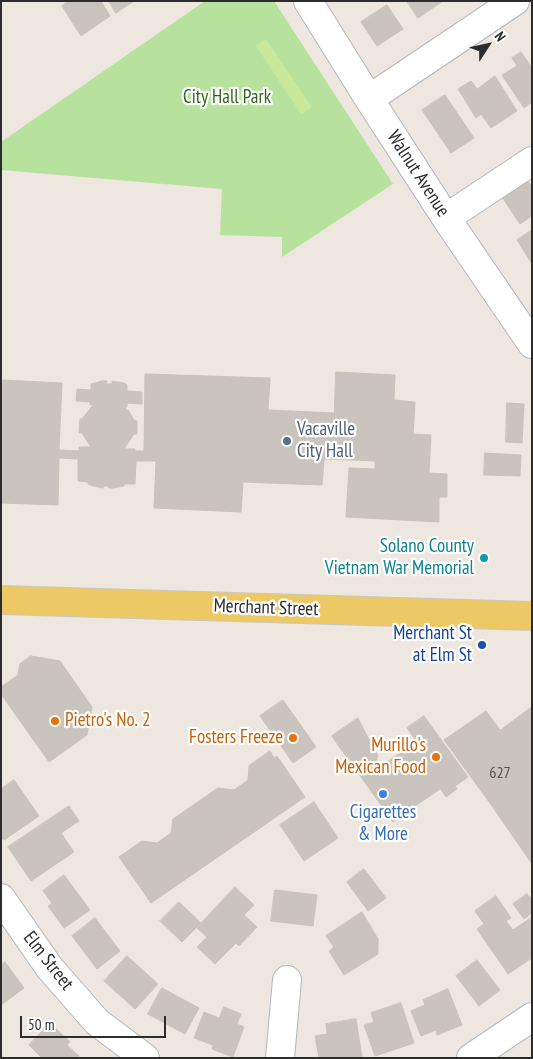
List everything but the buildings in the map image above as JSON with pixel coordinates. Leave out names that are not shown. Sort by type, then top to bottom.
[{"type":"main road","name":"Merchant Street","points":[[1,600],[532,616]]},
{"type":"street","name":"Walnut Avenue","points":[[308,1],[446,218],[532,344]]},
{"type":"street","points":[[369,99],[515,1]]},
{"type":"street","points":[[446,218],[532,161]]},
{"type":"street","name":"Elm Street","points":[[1,899],[49,967],[97,1022],[145,1058]]},
{"type":"street","points":[[280,1058],[287,980]]},
{"type":"street","points":[[471,1058],[532,1017]]},
{"type":"green space","name":"City Hall Park","points":[[205,1],[274,1],[393,184],[282,257],[282,237],[220,235],[222,189],[1,170],[1,142]]},
{"type":"green space","points":[[266,39],[312,107],[301,114],[256,46]]},
{"type":"place","name":"Vacaville City Hall","points":[[287,441]]},
{"type":"place","name":"Solano County Vietnam War Memorial","points":[[484,558]]},
{"type":"place","name":"Merchant St at Elm St","points":[[482,645]]},
{"type":"place","name":"Pietro's No. 2","points":[[55,721]]},
{"type":"place","name":"Fosters Freeze","points":[[293,738]]},
{"type":"place","name":"Murillo's Mexican Food","points":[[436,757]]},
{"type":"place","name":"Cigarettes & More","points":[[383,794]]}]
